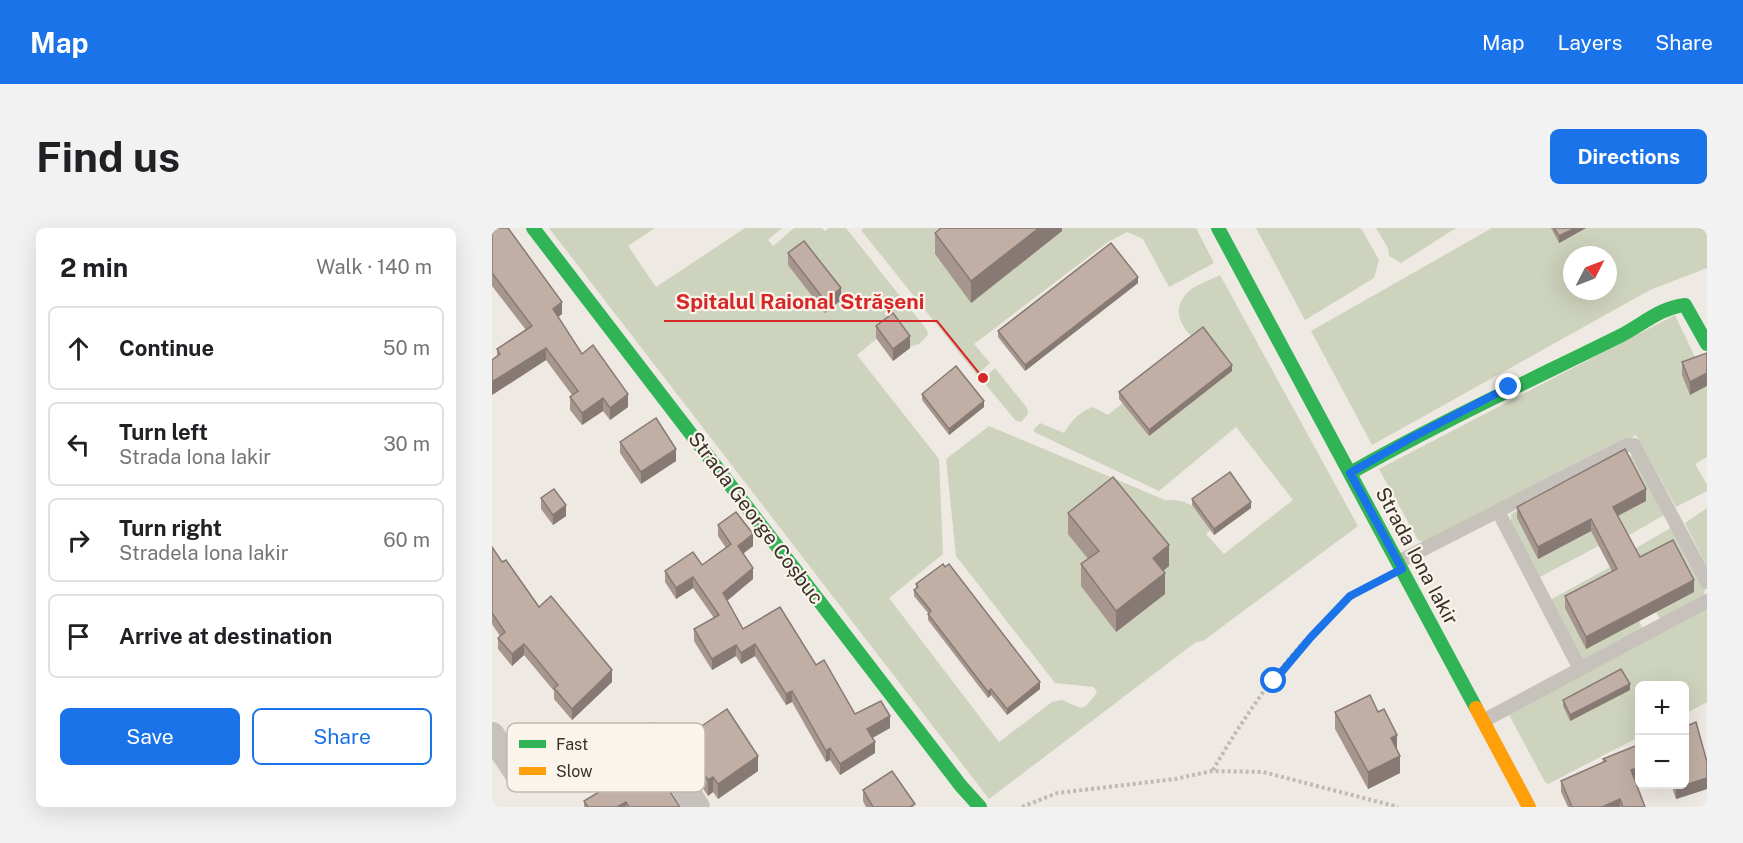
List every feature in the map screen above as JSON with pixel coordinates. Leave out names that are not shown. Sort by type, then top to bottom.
[{"type":"street","name":"Strada George Coșbuc","points":[[533,228],[953,777],[980,807]]},
{"type":"street","name":"Strada Iona Iakir","points":[[1218,228],[1529,807]]},
{"type":"street","points":[[1350,473],[1429,428],[1509,387],[1624,334],[1673,305],[1685,305],[1707,344]]},
{"type":"street","points":[[492,735],[507,758]]},
{"type":"street","points":[[687,792],[697,807]]},
{"type":"lane","points":[[1400,566],[1498,511],[1627,445],[1634,445],[1707,582]]},
{"type":"lane","points":[[1498,511],[1580,669]]},
{"type":"lane","points":[[1483,721],[1707,601]]},
{"type":"path","points":[[1212,771],[1240,724],[1311,637],[1350,596],[1400,566]]},
{"type":"path","points":[[1022,807],[1057,793],[1175,779],[1212,771],[1263,772],[1398,807]]},
{"type":"green space","points":[[549,228],[655,228],[628,246],[656,287],[745,228],[782,228],[768,240],[773,246],[794,228],[822,228],[825,231],[829,228],[846,228],[927,330],[928,335],[919,344],[910,347],[893,325],[857,355],[939,459],[943,554],[889,598],[999,742],[1052,702],[1062,700],[1080,708],[1086,706],[1097,693],[1094,687],[1055,683],[956,556],[946,459],[989,426],[1165,500],[1182,501],[1188,504],[1202,516],[1211,530],[1206,534],[1224,554],[1293,500],[1236,427],[1159,491],[1034,432],[1040,423],[1064,433],[1076,417],[1084,411],[1093,407],[1108,415],[1123,403],[1149,436],[1232,371],[1202,346],[1183,326],[1179,316],[1180,304],[1187,293],[1194,288],[1220,275],[1358,526],[1203,641],[1196,642],[989,799]]},
{"type":"green space","points":[[864,228],[1196,228],[1214,263],[1169,287],[1143,239],[1127,232],[1108,242],[974,344],[990,363],[977,375],[861,230]]},
{"type":"green space","points":[[1256,228],[1361,228],[1379,260],[1374,278],[1305,320]]},
{"type":"green space","points":[[1376,228],[1456,228],[1401,263],[1389,256],[1388,248]]},
{"type":"green space","points":[[1492,228],[1707,228],[1707,268],[1650,290],[1372,445],[1311,331]]},
{"type":"green space","points":[[1675,315],[1707,382],[1707,457],[1695,464],[1707,485],[1707,491],[1676,507],[1636,435],[1430,543],[1418,540],[1379,469]]},
{"type":"green space","points":[[995,368],[1027,408],[1028,414],[1021,422],[1016,421],[982,380]]},
{"type":"green space","points":[[1623,452],[1634,457],[1666,514],[1624,538],[1621,534],[1538,578],[1511,525],[1511,514]]},
{"type":"green space","points":[[1707,508],[1707,567],[1685,523]]},
{"type":"green space","points":[[1672,527],[1705,589],[1704,595],[1661,620],[1656,612],[1639,621],[1643,630],[1580,662],[1550,600],[1632,555],[1631,551]]},
{"type":"green space","points":[[1707,608],[1707,702],[1689,712],[1689,681],[1635,681],[1635,739],[1548,784],[1508,713]]},
{"type":"building","points":[[492,228],[508,228],[562,302],[553,309],[582,354],[593,345],[628,394],[610,408],[603,398],[582,413],[570,397],[578,391],[546,348],[492,382],[492,360],[500,354],[497,349],[532,326],[492,273]]},
{"type":"building","points":[[941,228],[1039,228],[971,281],[935,233]]},
{"type":"building","points":[[1554,228],[1575,228],[1559,236]]},
{"type":"building","points":[[804,241],[841,288],[825,301],[788,253]]},
{"type":"building","points":[[1111,243],[1138,277],[1025,365],[998,331]]},
{"type":"building","points":[[893,313],[910,336],[893,349],[876,326]]},
{"type":"building","points":[[1203,327],[1232,365],[1149,430],[1119,392]]},
{"type":"building","points":[[1707,353],[1707,373],[1690,382],[1682,362]]},
{"type":"building","points":[[956,366],[984,401],[949,429],[922,394]]},
{"type":"building","points":[[656,418],[676,449],[641,472],[620,442]]},
{"type":"building","points":[[1625,449],[1646,489],[1613,507],[1640,557],[1673,540],[1694,580],[1586,637],[1565,596],[1617,569],[1591,519],[1538,547],[1517,507]]},
{"type":"building","points":[[1230,472],[1251,502],[1214,529],[1192,499]]},
{"type":"building","points":[[1113,477],[1169,545],[1153,558],[1165,573],[1116,611],[1081,564],[1099,551],[1068,513]]},
{"type":"building","points":[[554,489],[566,505],[553,515],[541,498]]},
{"type":"building","points":[[736,512],[753,534],[738,546],[753,568],[723,593],[743,629],[780,607],[816,665],[824,660],[855,714],[881,701],[890,716],[867,729],[875,742],[840,764],[830,748],[826,751],[792,691],[786,694],[755,644],[741,653],[736,645],[712,659],[694,629],[719,615],[693,577],[676,588],[665,571],[693,552],[702,565],[731,544],[718,525]]},
{"type":"building","points":[[492,547],[502,562],[506,560],[539,607],[551,596],[612,670],[572,709],[554,688],[558,685],[524,644],[512,654],[498,638],[505,632],[492,613]]},
{"type":"building","points":[[943,564],[945,567],[949,564],[1040,682],[1007,709],[991,689],[988,692],[928,614],[931,611],[914,590],[918,587],[916,584]]},
{"type":"building","points":[[1621,669],[1630,684],[1570,715],[1563,700]]},
{"type":"building","points":[[1370,695],[1378,712],[1384,709],[1397,735],[1391,738],[1400,756],[1368,772],[1335,712]]},
{"type":"building","points":[[727,709],[758,756],[718,784],[713,777],[708,780],[705,776],[705,724]]},
{"type":"building","points":[[1696,722],[1707,762],[1707,778],[1689,784],[1689,735],[1689,725]]},
{"type":"building","points":[[1635,746],[1635,769],[1631,770],[1635,789],[1638,789],[1645,807],[1623,807],[1620,799],[1602,807],[1572,807],[1561,781],[1606,761],[1603,759]]},
{"type":"building","points":[[892,771],[915,804],[910,807],[873,807],[863,790]]},
{"type":"building","points":[[599,792],[670,792],[680,807],[629,807],[626,802],[617,807],[588,807],[584,801]]},
{"type":"traffic: fast","points":[[533,228],[961,786],[980,807]]},
{"type":"traffic: fast","points":[[1218,228],[1476,708]]},
{"type":"traffic: fast","points":[[1350,473],[1667,310],[1685,305],[1707,344]]},
{"type":"traffic: slow","points":[[1476,708],[1529,807]]},
{"type":"place","name":"Spitalul Raional Strășeni","points":[[983,378]]},
{"type":"route","points":[[1274,681],[1350,596],[1402,569],[1350,473],[1409,439],[1509,387]]}]
